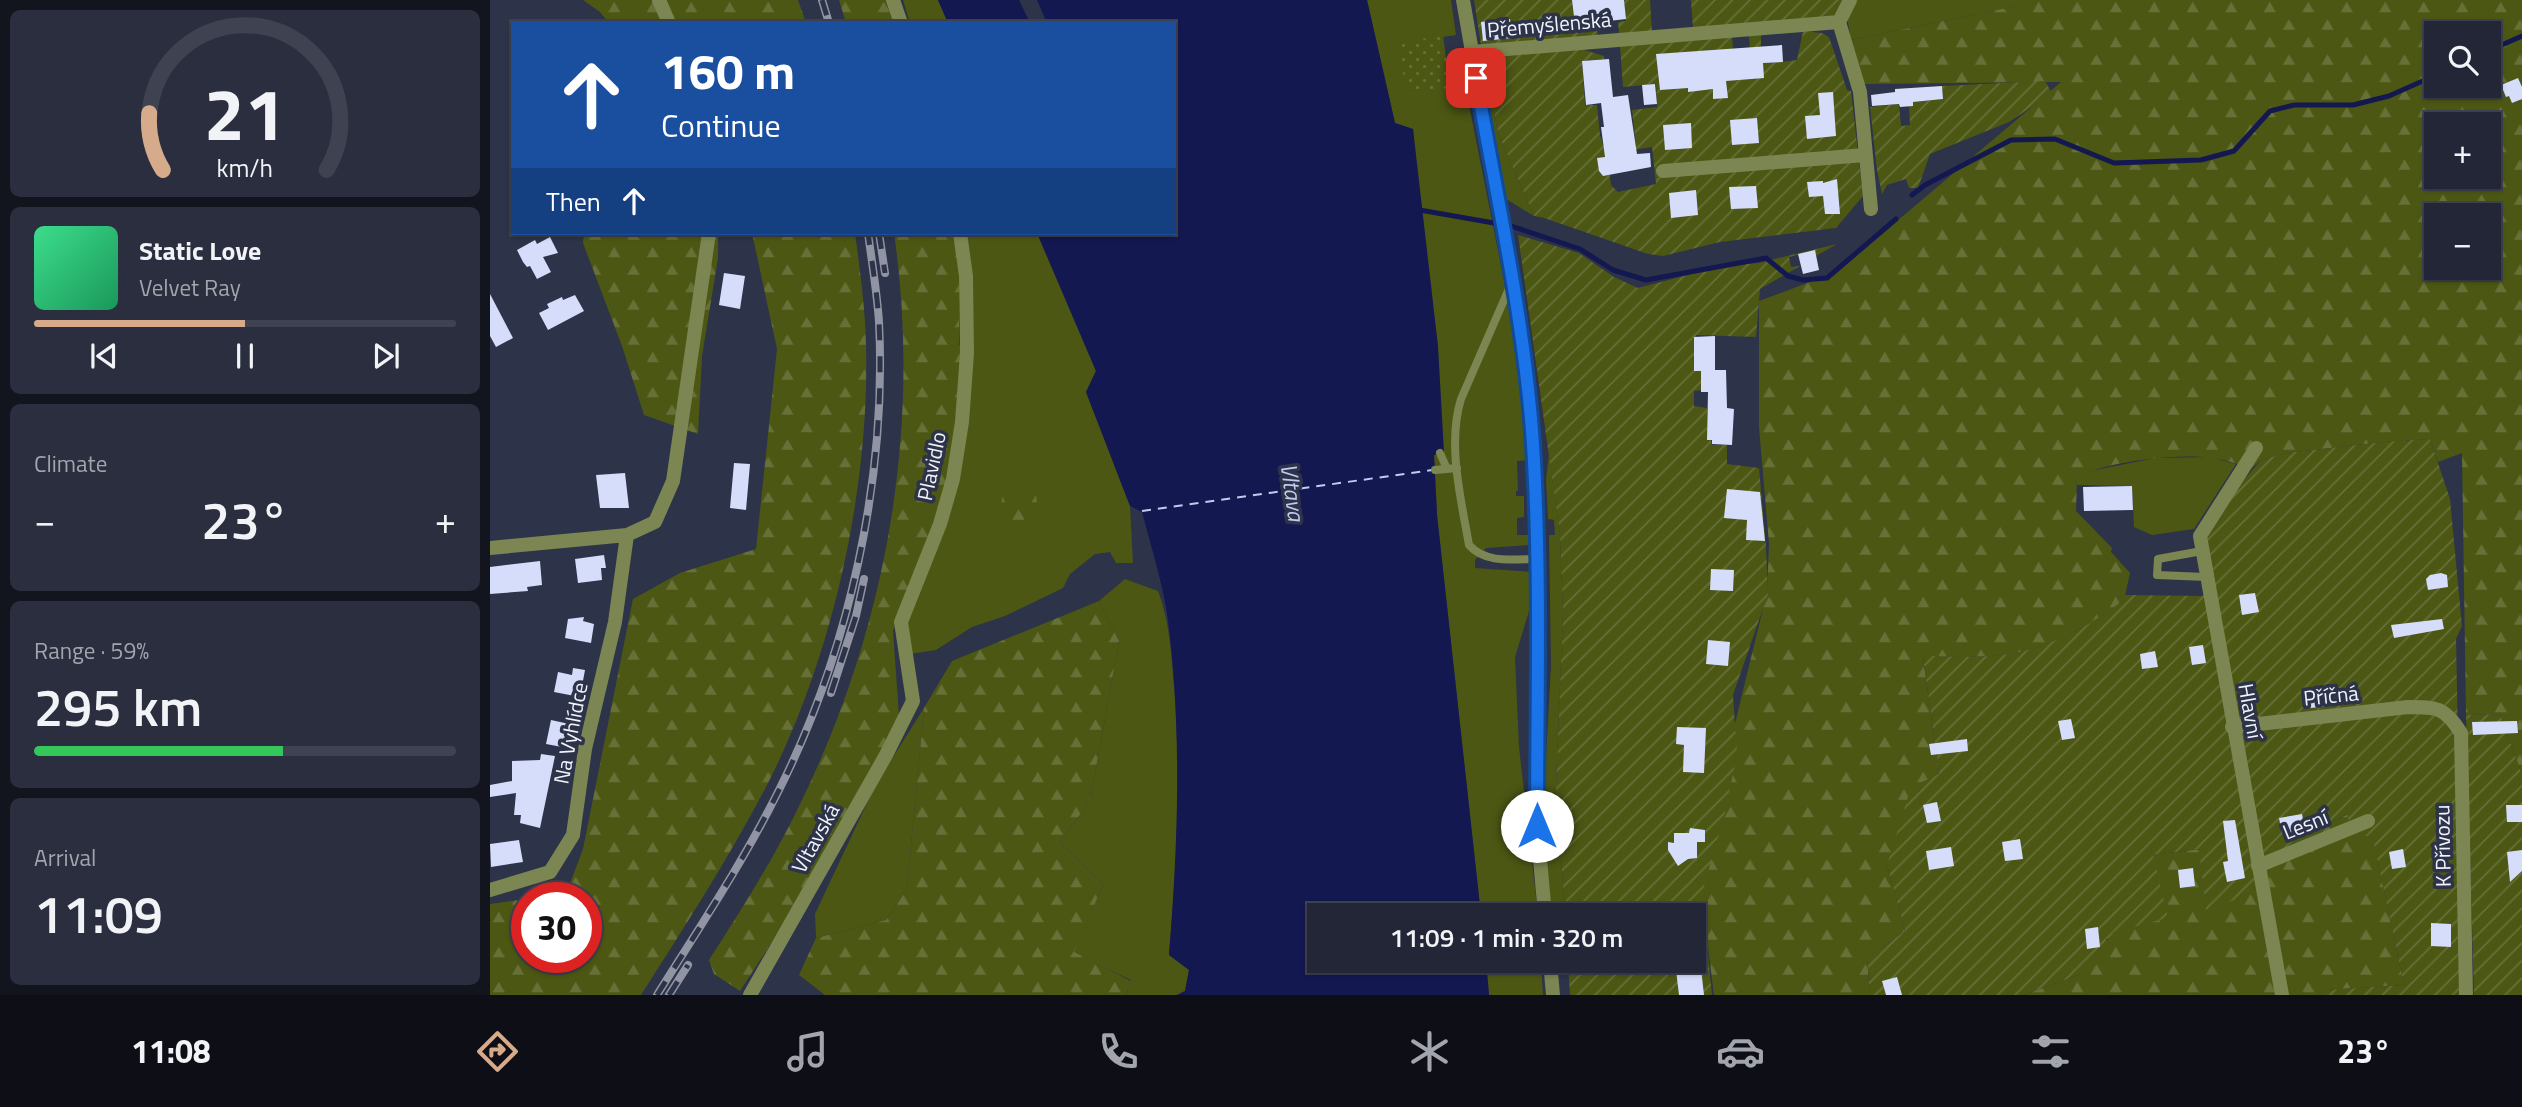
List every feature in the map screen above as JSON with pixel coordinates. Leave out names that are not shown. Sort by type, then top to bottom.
[{"type":"street","points":[[659,0],[668,21]]},
{"type":"street","points":[[893,0],[900,21]]},
{"type":"street","points":[[1463,0],[1512,281],[1524,359],[1532,443],[1537,559],[1537,826],[1544,903]]},
{"type":"street","points":[[1850,0],[1839,22],[1860,92],[1871,209]]},
{"type":"street","name":"Přemyšlenská","points":[[1472,52],[1839,22]]},
{"type":"street","points":[[1663,171],[1865,155]]},
{"type":"street","points":[[490,548],[627,535],[655,522],[673,481],[709,235]]},
{"type":"street","name":"Plavidlo","points":[[913,701],[901,622],[940,524],[953,480],[962,422],[967,353],[966,276],[960,235]]},
{"type":"street","name":"Hlavní","points":[[2256,448],[2200,536],[2281,995]]},
{"type":"street","name":"Na Vyhlídce","points":[[490,890],[550,872],[572,835],[585,749],[615,622],[627,535]]},
{"type":"street","name":"Vltavská","points":[[750,995],[886,755],[913,701]]},
{"type":"street","name":"Příčná","points":[[2232,727],[2409,707],[2435,707]]},
{"type":"street","name":"K Přívozu","points":[[2435,707],[2451,717],[2461,733],[2466,995]]},
{"type":"street","name":"Lesní","points":[[2258,866],[2368,821]]},
{"type":"street","points":[[1551,973],[1553,995]]},
{"type":"lane","points":[[1512,281],[1455,417],[1457,468],[1469,545],[1477,554],[1489,559],[1537,559]]},
{"type":"lane","points":[[1440,453],[1447,469]]},
{"type":"lane","points":[[1435,470],[1457,468]]},
{"type":"lane","points":[[2202,551],[2158,559],[2157,575],[2206,577]]},
{"type":"green space","points":[[583,0],[798,0],[805,21],[607,21]]},
{"type":"green space","points":[[839,0],[888,0],[896,21],[845,21]]},
{"type":"green space","points":[[903,0],[938,0],[947,21],[909,21]]},
{"type":"green space","points":[[1367,0],[1451,0],[1456,35],[1443,37],[1447,73],[1462,70],[1519,356],[1528,460],[1517,461],[1516,496],[1524,496],[1524,517],[1517,518],[1517,535],[1529,535],[1529,545],[1486,548],[1475,560],[1475,568],[1532,572],[1533,598],[1515,657],[1519,747],[1537,903],[1480,903],[1437,515],[1434,454],[1443,453],[1413,129],[1395,123]]},
{"type":"green space","points":[[1474,0],[1572,0],[1575,25],[1596,23],[1598,36],[1481,45]]},
{"type":"green space","points":[[1624,0],[1650,0],[1652,31],[1619,34],[1618,22],[1626,21]]},
{"type":"green space","points":[[1691,0],[1846,0],[1835,16],[1693,28]]},
{"type":"green space","points":[[1855,0],[2025,0],[2027,4],[1851,40],[1847,17]]},
{"type":"green space","points":[[2025,0],[2522,0],[2522,775],[2500,714],[2466,715],[2462,453],[2438,462],[2430,439],[2286,453],[2261,460],[2252,468],[2196,457],[2142,460],[2105,467],[2077,477],[2076,511],[2112,548],[2111,552],[2130,573],[2124,600],[2073,633],[2031,649],[1993,656],[1923,657],[1939,774],[1887,865],[1905,931],[1867,958],[1870,995],[1714,995],[1706,932],[1706,903],[1702,903],[1701,892],[1724,769],[1767,592],[1769,544],[1759,427],[1759,301],[1837,272],[2061,82],[1864,84],[1851,40],[2026,4]]},
{"type":"green space","points":[[1803,31],[1822,33],[1829,37],[1847,90],[1851,91],[1863,196],[1836,228],[1720,242],[1663,256],[1648,254],[1534,216],[1498,133],[1484,58],[1581,49],[1604,56],[1604,59],[1582,61],[1585,105],[1597,105],[1600,135],[1607,156],[1611,185],[1618,192],[1656,184],[1652,147],[1613,153],[1611,150],[1636,146],[1632,110],[1657,107],[1656,84],[1623,87],[1620,46],[1732,36],[1733,49],[1751,71],[1749,35],[1761,34],[1761,47],[1771,63],[1797,60]]},
{"type":"green space","points":[[1443,36],[1450,88],[1406,94],[1399,42]]},
{"type":"green space","points":[[1484,58],[1498,133],[1534,216],[1506,199],[1493,145],[1479,60]]},
{"type":"green space","points":[[2045,81],[2052,93],[2009,122],[1930,154],[1918,188],[1909,188],[1906,179],[1887,185],[1882,194],[1870,107],[1899,104],[1901,126],[1910,125],[1909,106],[1913,102],[1943,99],[1942,86]]},
{"type":"green space","points":[[584,235],[718,235],[718,258],[702,356],[698,434],[644,415],[622,346],[583,243]]},
{"type":"green space","points":[[752,235],[855,235],[865,322],[866,380],[856,500],[845,560],[812,678],[767,785],[706,892],[641,995],[490,995],[490,904],[511,901],[511,973],[602,973],[602,882],[571,882],[583,849],[633,599],[680,573],[756,549],[777,349]]},
{"type":"green space","points":[[894,235],[955,235],[959,257],[959,345],[963,347],[954,450],[942,500],[893,631],[899,716],[804,893],[740,991],[714,974],[709,960],[781,841],[802,800],[832,733],[856,665],[876,595],[900,451],[902,306]]},
{"type":"green space","points":[[967,235],[1038,235],[1096,371],[1086,392],[1130,506],[1133,563],[1116,563],[1110,552],[1095,554],[1070,574],[1063,588],[1005,616],[972,627],[936,650],[910,654],[907,622],[962,461]]},
{"type":"green space","points":[[1518,235],[1579,253],[1614,277],[1638,288],[1718,267],[1758,263],[1837,244],[1816,256],[1814,251],[1789,257],[1791,267],[1800,266],[1760,289],[1756,337],[1696,335],[1695,369],[1702,370],[1702,390],[1694,391],[1694,406],[1707,408],[1707,440],[1711,440],[1712,445],[1727,445],[1727,464],[1759,468],[1768,594],[1733,695],[1737,754],[1724,817],[1702,893],[1703,903],[1564,903],[1558,811],[1555,809],[1563,613],[1560,535]]},
{"type":"green space","points":[[2430,439],[2450,499],[2462,626],[2456,639],[2463,995],[2320,995],[2325,990],[2404,985],[2372,835],[2353,838],[2347,814],[2266,859],[2247,843],[2257,892],[2206,910],[2199,849],[2153,855],[2168,918],[2113,932],[2114,937],[2106,939],[2109,952],[2081,974],[2024,995],[1870,995],[1867,958],[1905,931],[1887,865],[1911,787],[1939,774],[1923,656],[1993,656],[2030,649],[2059,639],[2086,625],[2124,600],[2124,595],[2202,596],[2213,589],[2206,539],[2242,482],[2261,460],[2286,453]]},
{"type":"green space","points":[[1549,454],[1560,535],[1563,613],[1555,809],[1558,811],[1564,903],[1548,903],[1543,812],[1551,666],[1549,535],[1555,535],[1554,520],[1548,519],[1546,480]]},
{"type":"green space","points":[[2210,457],[2236,464],[2194,529],[2152,535],[2134,527],[2132,486],[2077,485],[2077,477],[2085,472],[2155,458]]},
{"type":"green space","points":[[1013,487],[1035,492],[1036,499],[1036,514],[1019,529],[1007,525],[1001,509],[1002,497]]},
{"type":"green space","points":[[1125,579],[1158,591],[1169,638],[1176,719],[1178,787],[1169,955],[1189,970],[1185,991],[1177,995],[1126,995],[1131,980],[1073,953],[1103,885],[1060,842],[1090,801],[1119,641],[1099,601]]},
{"type":"green space","points":[[1099,601],[1119,641],[1090,801],[1060,842],[1103,885],[1074,952],[1131,981],[1126,995],[825,995],[799,975],[816,938],[886,920],[907,889],[924,708],[952,661]]},
{"type":"green space","points":[[924,708],[907,889],[886,920],[816,938],[815,914],[876,784]]},
{"type":"green space","points":[[2500,714],[2522,775],[2522,995],[2474,995],[2466,715]]},
{"type":"green space","points":[[2348,814],[2359,836],[2372,834],[2404,985],[2325,990],[2320,995],[2024,995],[2081,974],[2113,932],[2152,855],[2200,849],[2206,909],[2246,842],[2309,834]]},
{"type":"green space","points":[[1706,934],[1712,995],[1570,995],[1569,973],[1706,973]]},
{"type":"green space","points":[[1487,973],[1542,973],[1543,995],[1489,995]]},
{"type":"water","points":[[938,0],[1019,0],[1029,21],[947,21]]},
{"type":"water","name":"Vltava","points":[[1037,0],[1367,0],[1395,123],[1413,129],[1438,346],[1444,453],[1434,455],[1437,515],[1480,903],[1307,903],[1307,973],[1487,973],[1489,995],[1177,995],[1185,991],[1189,970],[1169,955],[1175,871],[1177,746],[1166,606],[1142,512],[1130,506],[1086,392],[1096,371],[1038,235],[1176,235],[1176,21],[1046,21]]},
{"type":"building","points":[[1572,0],[1624,0],[1626,19],[1575,25]]},
{"type":"building","points":[[1510,19],[1512,38],[1483,41],[1481,22]]},
{"type":"building","points":[[1782,45],[1783,62],[1763,63],[1764,78],[1726,81],[1728,98],[1713,99],[1713,89],[1688,92],[1688,88],[1660,90],[1656,54]]},
{"type":"building","points":[[1609,59],[1613,97],[1628,95],[1637,154],[1650,153],[1651,167],[1603,176],[1599,171],[1597,158],[1605,157],[1601,103],[1586,105],[1582,61]]},
{"type":"building","points":[[2518,78],[2522,87],[2522,99],[2512,103],[2501,85]]},
{"type":"building","points":[[1655,84],[1657,104],[1644,105],[1642,85]]},
{"type":"building","points":[[1942,86],[1943,99],[1913,102],[1913,106],[1872,106],[1871,95],[1895,92],[1895,89]]},
{"type":"building","points":[[1833,92],[1836,136],[1807,139],[1805,116],[1820,115],[1818,93]]},
{"type":"building","points":[[1757,118],[1759,143],[1732,145],[1730,120]]},
{"type":"building","points":[[1691,123],[1692,148],[1665,150],[1663,125]]},
{"type":"building","points":[[1837,179],[1840,214],[1825,214],[1823,196],[1809,197],[1807,182],[1823,183]]},
{"type":"building","points":[[1756,186],[1758,208],[1731,209],[1729,187]]},
{"type":"building","points":[[1696,190],[1698,215],[1671,218],[1669,193]]},
{"type":"building","points":[[550,237],[558,253],[543,257],[551,272],[537,279],[517,250],[535,240],[537,244]]},
{"type":"building","points":[[1815,250],[1819,270],[1803,274],[1798,254]]},
{"type":"building","points":[[724,273],[745,276],[740,309],[719,305]]},
{"type":"building","points":[[490,294],[513,338],[496,347],[490,336]]},
{"type":"building","points":[[575,295],[584,311],[548,330],[539,313],[549,308],[547,304]]},
{"type":"building","points":[[1715,336],[1715,370],[1726,370],[1727,408],[1734,409],[1732,445],[1712,444],[1712,440],[1707,440],[1708,392],[1701,392],[1701,371],[1694,371],[1694,337]]},
{"type":"building","points":[[734,463],[750,464],[746,510],[730,508]]},
{"type":"building","points":[[625,473],[629,508],[600,508],[596,475]]},
{"type":"building","points":[[2132,486],[2133,510],[2084,511],[2083,487]]},
{"type":"building","points":[[1727,489],[1760,492],[1765,541],[1746,540],[1747,520],[1724,518]]},
{"type":"building","points":[[604,555],[606,568],[601,568],[602,580],[578,583],[575,559]]},
{"type":"building","points":[[540,561],[542,585],[527,587],[528,591],[490,594],[490,567]]},
{"type":"building","points":[[1711,569],[1734,570],[1733,591],[1710,590]]},
{"type":"building","points":[[2430,575],[2447,575],[2448,587],[2428,590],[2426,579]]},
{"type":"building","points":[[2255,593],[2259,612],[2242,615],[2239,595]]},
{"type":"building","points":[[584,617],[583,621],[594,624],[591,643],[565,638],[568,619]]},
{"type":"building","points":[[2442,619],[2444,629],[2394,638],[2391,625]]},
{"type":"building","points":[[1708,640],[1730,642],[1728,666],[1706,664]]},
{"type":"building","points":[[2203,645],[2206,663],[2192,665],[2189,647]]},
{"type":"building","points":[[2155,651],[2158,667],[2142,669],[2140,654]]},
{"type":"building","points":[[573,668],[585,670],[580,697],[554,692],[558,672],[572,675]]},
{"type":"building","points":[[2327,690],[2329,706],[2310,708],[2309,691]]},
{"type":"building","points":[[2071,719],[2075,738],[2062,740],[2058,721]]},
{"type":"building","points":[[551,720],[574,725],[578,735],[563,743],[562,747],[546,744]]},
{"type":"building","points":[[2517,721],[2518,733],[2473,735],[2472,722]]},
{"type":"building","points":[[1677,727],[1706,728],[1704,773],[1683,772],[1684,745],[1676,744]]},
{"type":"building","points":[[1967,739],[1968,751],[1931,755],[1929,744]]},
{"type":"building","points":[[541,754],[555,756],[540,828],[520,823],[521,815],[514,815],[516,793],[490,797],[490,785],[512,781],[512,761],[540,760]]},
{"type":"building","points":[[1937,802],[1941,821],[1927,823],[1923,805]]},
{"type":"building","points":[[2506,805],[2522,805],[2522,822],[2507,822]]},
{"type":"building","points":[[2302,814],[2305,830],[2282,834],[2279,818]]},
{"type":"building","points":[[2235,820],[2245,878],[2227,882],[2223,862],[2228,861],[2223,821]]},
{"type":"building","points":[[1690,828],[1705,830],[1705,842],[1697,842],[1697,858],[1688,859],[1678,866],[1668,850],[1668,842],[1674,843],[1674,833],[1689,833]]},
{"type":"building","points":[[2020,839],[2023,859],[2005,861],[2002,842]]},
{"type":"building","points":[[519,840],[523,862],[491,867],[490,844]]},
{"type":"building","points":[[1951,847],[1954,866],[1929,870],[1926,851]]},
{"type":"building","points":[[2403,849],[2406,867],[2392,869],[2389,852]]},
{"type":"building","points":[[2522,850],[2522,871],[2510,882],[2507,852]]},
{"type":"building","points":[[2193,868],[2195,886],[2180,888],[2178,870]]},
{"type":"building","points":[[2431,923],[2451,924],[2451,947],[2431,946]]},
{"type":"building","points":[[2098,927],[2100,947],[2087,949],[2085,929]]},
{"type":"building","points":[[1676,973],[1702,973],[1704,995],[1679,995]]},
{"type":"building","points":[[1897,977],[1902,995],[1886,995],[1882,981]]},
{"type":"waterway","points":[[2501,45],[2522,36]]},
{"type":"waterway","points":[[1912,195],[1925,185],[2011,140],[2055,139],[2114,163],[2201,160],[2234,151],[2270,111],[2294,105],[2353,105],[2389,96],[2424,80]]},
{"type":"waterway","points":[[1414,209],[1511,226],[1580,249],[1613,270],[1646,280],[1766,258],[1788,276],[1803,280],[1827,278],[1896,219]]},
{"type":"ferry route","points":[[1142,511],[1432,470]]},
{"type":"railway","points":[[822,0],[828,21]]},
{"type":"railway","points":[[657,995],[736,868],[779,790],[804,736],[844,622],[869,502],[877,441],[879,322],[868,235]]},
{"type":"railway","points":[[879,235],[885,273]]},
{"type":"railway","points":[[831,693],[856,616],[864,579]]},
{"type":"railway","points":[[669,995],[688,965]]},
{"type":"route","points":[[1476,78],[1524,359],[1532,443],[1537,559],[1537,826]]}]
